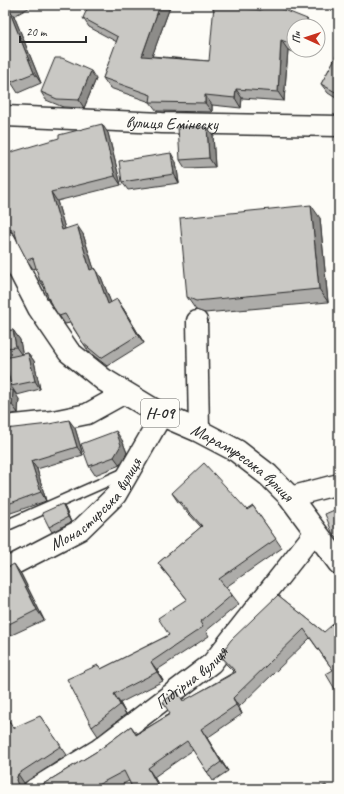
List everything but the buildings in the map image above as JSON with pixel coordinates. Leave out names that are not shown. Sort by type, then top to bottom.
[{"type":"main road","name":"Марамуреська вулиця","points":[[5,242],[40,308],[69,352],[104,380],[125,393],[162,415],[199,431],[237,451],[268,475],[290,497],[339,563]]},
{"type":"street","name":"вулиця Емінеску","points":[[5,116],[162,124],[339,126]]},
{"type":"street","points":[[197,321],[199,431]]},
{"type":"street","points":[[5,426],[53,421],[87,414],[125,393]]},
{"type":"street","name":"Монастирська вулиця","points":[[5,569],[80,530],[116,495],[162,415]]},
{"type":"street","points":[[290,497],[339,484]]},
{"type":"street","name":"Підгірна вулиця","points":[[34,789],[99,749],[212,663],[315,532]]},
{"type":"lane","points":[[5,526],[129,472]]}]
